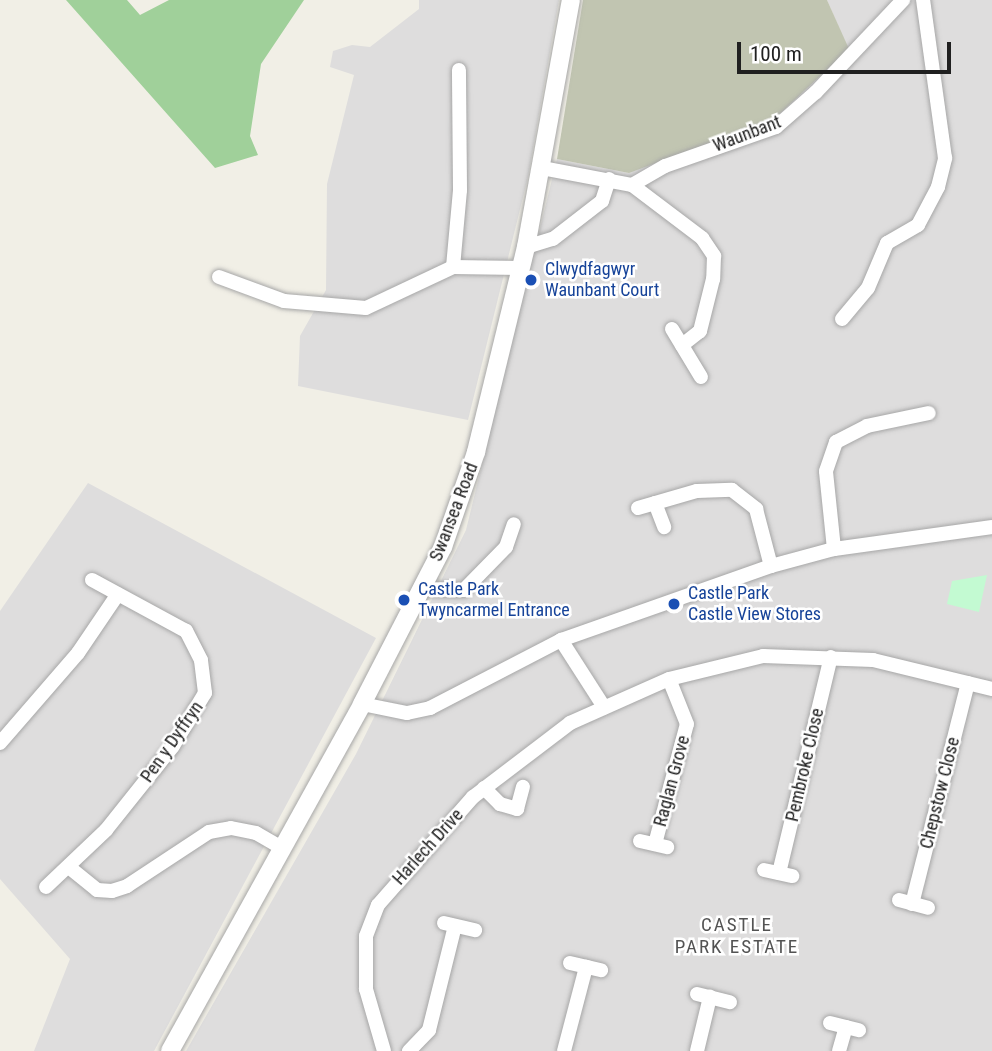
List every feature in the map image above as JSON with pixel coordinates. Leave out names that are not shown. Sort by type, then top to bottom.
[{"type":"street","name":"Swansea Road","points":[[170,1051],[423,589],[476,452],[526,247],[571,0]]},
{"type":"street","name":"Waunbant","points":[[632,185],[665,166],[776,127],[816,92],[903,0]]},
{"type":"street","points":[[842,319],[869,288],[887,243],[918,225],[938,187],[945,158],[923,0]]},
{"type":"street","points":[[453,267],[460,190],[459,70]]},
{"type":"street","points":[[541,168],[632,185],[702,238],[714,256],[699,331],[682,345]]},
{"type":"street","points":[[526,247],[554,239],[603,201],[610,179]]},
{"type":"street","points":[[219,277],[284,300],[366,309],[453,267],[520,268]]},
{"type":"street","points":[[672,329],[701,377]]},
{"type":"street","points":[[834,550],[826,479],[836,442],[867,426],[929,413]]},
{"type":"street","points":[[638,508],[714,488],[747,498],[755,509],[771,566]]},
{"type":"street","points":[[655,503],[664,527]]},
{"type":"street","points":[[423,589],[464,590],[506,547],[514,524]]},
{"type":"street","points":[[362,704],[407,713],[430,708],[561,640],[771,566],[834,550],[992,527]]},
{"type":"street","name":"Pen y Dyffryn","points":[[46,887],[70,868],[173,746],[205,693],[201,660],[186,631],[92,580]]},
{"type":"street","points":[[0,743],[78,653],[118,594]]},
{"type":"street","points":[[561,640],[604,707]]},
{"type":"street","name":"Harlech Drive","points":[[384,1051],[366,989],[366,936],[378,905],[484,788],[534,746],[604,707],[669,679],[763,656],[873,660],[992,689]]},
{"type":"street","name":"Pembroke Close","points":[[764,870],[786,875],[831,657]]},
{"type":"street","name":"Raglan Grove","points":[[640,841],[661,846],[687,724],[669,679]]},
{"type":"street","name":"Chepstow Close","points":[[929,908],[906,902],[968,683]]},
{"type":"street","points":[[484,788],[500,804],[517,809],[523,787]]},
{"type":"street","points":[[70,868],[97,890],[112,891],[127,886],[209,832],[231,828],[256,833],[282,848]]},
{"type":"street","points":[[409,1051],[429,1030],[450,924],[475,930]]},
{"type":"street","points":[[570,963],[601,970]]},
{"type":"street","points":[[564,1051],[586,967]]},
{"type":"street","points":[[698,1051],[703,995],[730,1002]]},
{"type":"street","points":[[830,1023],[852,1028],[839,1051]]},
{"type":"shaded area","points":[[419,0],[559,0],[528,177],[468,420],[298,386],[300,336],[326,290],[327,184],[354,75],[330,67],[333,51],[352,45],[370,47],[419,9]]},
{"type":"shaded area","points":[[583,0],[827,0],[849,49],[774,119],[629,173],[557,159]]},
{"type":"shaded area","points":[[827,0],[992,0],[992,1051],[186,1051],[356,754],[466,530],[557,159],[629,173],[848,49]]},
{"type":"shaded area","points":[[88,483],[376,638],[154,1051],[34,1051],[70,959],[0,879],[0,611]]},
{"type":"green space","points":[[66,0],[127,0],[140,15],[169,0],[304,0],[261,64],[250,136],[258,155],[215,168]]},
{"type":"green space","points":[[987,575],[979,612],[947,604],[952,581]]},
{"type":"place","name":"Clwydfagwyr Waunbant Court","points":[[531,280]]},
{"type":"place","name":"Castle Park Twyncarmel Entrance","points":[[404,600]]},
{"type":"place","name":"Castle Park Castle View Stores","points":[[674,604]]},
{"type":"district","name":"CASTLE PARK ESTATE","points":[[737,936]]}]
